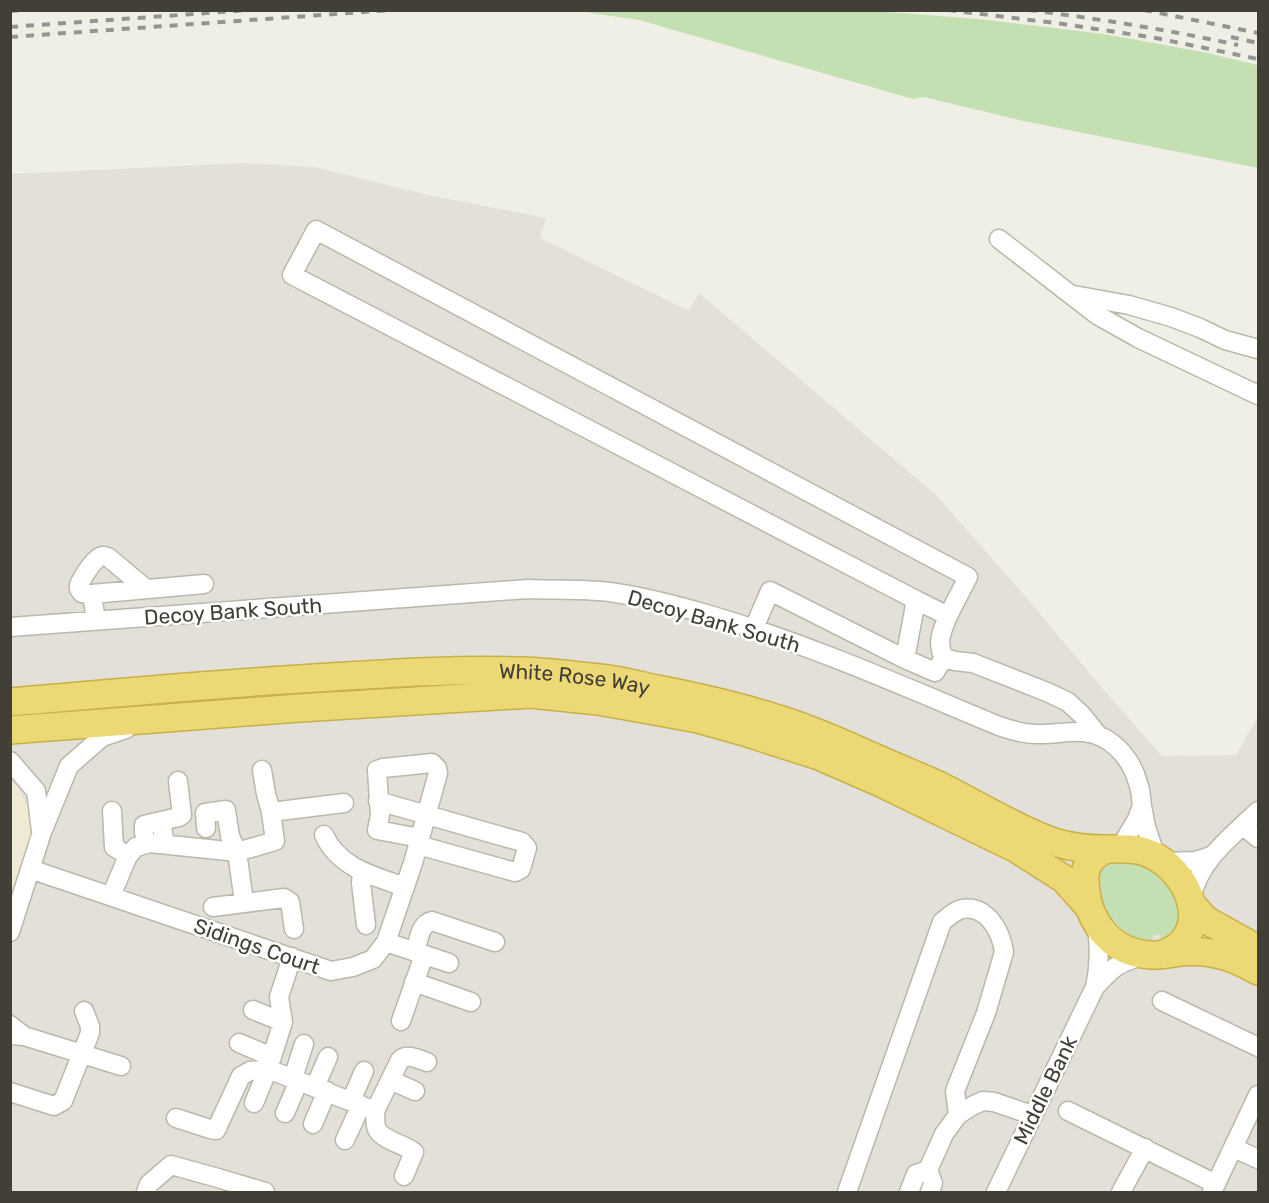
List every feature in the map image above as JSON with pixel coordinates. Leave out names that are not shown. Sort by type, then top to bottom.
[{"type":"highway","name":"White Rose Way","points":[[10,702],[272,680],[426,672],[522,671],[604,678],[696,696],[780,719],[823,735],[935,784],[1043,838],[1068,846],[1140,850],[1159,859],[1178,874],[1192,902],[1206,920],[1258,950]]},
{"type":"highway","name":"White Rose Way","points":[[10,730],[298,708],[531,694],[598,702],[698,719],[819,756],[1017,849],[1064,879],[1076,891],[1101,931],[1116,944],[1139,954],[1212,953],[1234,959],[1258,970]]},
{"type":"highway","points":[[1093,916],[1085,893],[1084,874],[1089,860],[1096,853],[1114,848]]},
{"type":"highway","points":[[1155,954],[1172,950],[1187,935],[1193,913],[1192,902]]},
{"type":"street","points":[[948,616],[292,275],[316,230],[968,577],[941,634],[939,649],[944,658],[973,663],[1068,702],[1098,735],[1107,739],[1124,755],[1133,769],[1139,783],[1146,827],[1159,859],[1195,861],[1211,856]]},
{"type":"street","points":[[999,239],[1097,315],[1138,338],[1258,396]]},
{"type":"street","points":[[1069,294],[1150,311],[1200,328],[1225,340],[1258,349]]},
{"type":"street","points":[[146,589],[105,556],[96,560],[79,585],[82,593],[92,594],[204,584]]},
{"type":"street","name":"Decoy Bank South","points":[[10,627],[528,590],[610,592],[665,602],[754,628],[812,649],[999,726],[1022,733],[1037,735],[1072,732],[1098,735]]},
{"type":"street","points":[[754,628],[770,591],[904,659],[936,672],[944,658]]},
{"type":"street","points":[[92,594],[96,621]]},
{"type":"street","points":[[904,659],[915,600]]},
{"type":"street","points":[[11,929],[42,832],[69,766],[102,737],[156,719]]},
{"type":"street","points":[[10,761],[36,791],[42,832]]},
{"type":"street","name":"Sidings Court","points":[[30,869],[332,971],[353,968],[374,959],[386,942],[413,863],[438,772],[436,768],[432,763],[377,770],[378,801]]},
{"type":"street","points":[[111,896],[128,856],[136,848],[150,843],[237,852],[274,842],[271,813],[262,771]]},
{"type":"street","points":[[144,833],[144,825],[181,816],[178,781]]},
{"type":"street","points":[[378,801],[426,814],[522,842],[527,852],[521,869],[515,872],[377,830],[380,815],[378,801]]},
{"type":"street","points":[[271,813],[344,803]]},
{"type":"street","points":[[1114,848],[1137,819],[1142,806]]},
{"type":"street","name":"Sidings Court","points":[[206,828],[205,813],[235,809],[230,836],[237,852],[244,902]]},
{"type":"street","points":[[112,811],[114,847],[128,856]]},
{"type":"street","points":[[1192,902],[1195,883],[1211,856],[1258,811]]},
{"type":"street","points":[[161,821],[165,844]]},
{"type":"street","points":[[1243,826],[1258,838]]},
{"type":"street","points":[[324,835],[328,843],[350,866],[405,887]]},
{"type":"street","points":[[362,872],[361,883],[366,925]]},
{"type":"street","points":[[213,907],[284,898],[290,902],[294,929]]},
{"type":"street","points":[[847,1192],[942,922],[960,909],[973,909],[983,913],[993,923],[1003,944],[1004,952],[986,1012],[956,1090],[958,1115]]},
{"type":"street","name":"Middle Bank","points":[[996,1192],[1095,987],[1100,955],[1093,916]]},
{"type":"street","points":[[401,1022],[414,982],[423,926],[426,922],[432,921],[495,942]]},
{"type":"street","points":[[386,942],[449,963]]},
{"type":"street","name":"Middle Bank","points":[[1095,987],[1112,969],[1125,961],[1155,954]]},
{"type":"street","points":[[254,1103],[283,1022],[279,998],[292,957]]},
{"type":"street","points":[[414,982],[471,1002]]},
{"type":"street","points":[[1162,1001],[1258,1047]]},
{"type":"street","points":[[253,1010],[283,1022]]},
{"type":"street","points":[[10,1092],[54,1106],[65,1099],[90,1032],[84,1011]]},
{"type":"street","points":[[15,1032],[121,1066]]},
{"type":"street","points":[[239,1043],[308,1084],[362,1106],[376,1124],[378,1131],[414,1152],[404,1176]]},
{"type":"street","points":[[304,1044],[313,1124]]},
{"type":"street","points":[[345,1140],[362,1106],[390,1080],[403,1056],[427,1062]]},
{"type":"street","points":[[285,1113],[328,1057]]},
{"type":"street","points":[[176,1118],[216,1130],[241,1076],[270,1063]]},
{"type":"street","points":[[362,1106],[364,1071]]},
{"type":"street","points":[[390,1080],[415,1090]]},
{"type":"street","points":[[1068,1111],[1144,1148],[1214,1188],[1258,1095]]},
{"type":"street","points":[[920,1192],[945,1134],[958,1115],[983,1101],[994,1102],[1032,1116]]},
{"type":"street","points":[[1121,1192],[1144,1148]]},
{"type":"street","points":[[1234,1148],[1258,1159]]},
{"type":"street","points":[[146,1192],[149,1184],[171,1165],[265,1192]]},
{"type":"street","points":[[909,1192],[916,1174],[928,1170]]},
{"type":"street","points":[[928,1170],[933,1183],[930,1192]]},
{"type":"shaded area","points":[[243,163],[314,167],[428,195],[546,218],[540,238],[689,311],[699,293],[937,496],[1162,756],[1236,755],[1258,716],[1258,1192],[11,1192],[11,908],[33,842],[27,804],[11,776],[11,174]]},
{"type":"shaded area","points":[[11,776],[27,804],[33,843],[11,908]]},
{"type":"green space","points":[[862,10],[979,19],[1104,34],[1203,52],[1258,65],[1258,168],[1019,120],[924,97],[913,99],[639,20],[578,11]]},
{"type":"green space","points":[[1116,855],[1161,871],[1178,900],[1180,923],[1162,941],[1159,934],[1153,935],[1152,944],[1135,939],[1122,932],[1122,929],[1107,915],[1099,892],[1099,877],[1105,864]]},
{"type":"railway","points":[[10,11],[23,10]]},
{"type":"railway","points":[[10,27],[250,10]]},
{"type":"railway","points":[[10,37],[392,10]]},
{"type":"railway","points":[[948,10],[1156,38],[1258,59]]},
{"type":"railway","points":[[1029,10],[1134,25],[1238,45]]},
{"type":"railway","points":[[1144,10],[1258,33]]},
{"type":"railway","points":[[1231,37],[1258,43]]}]
